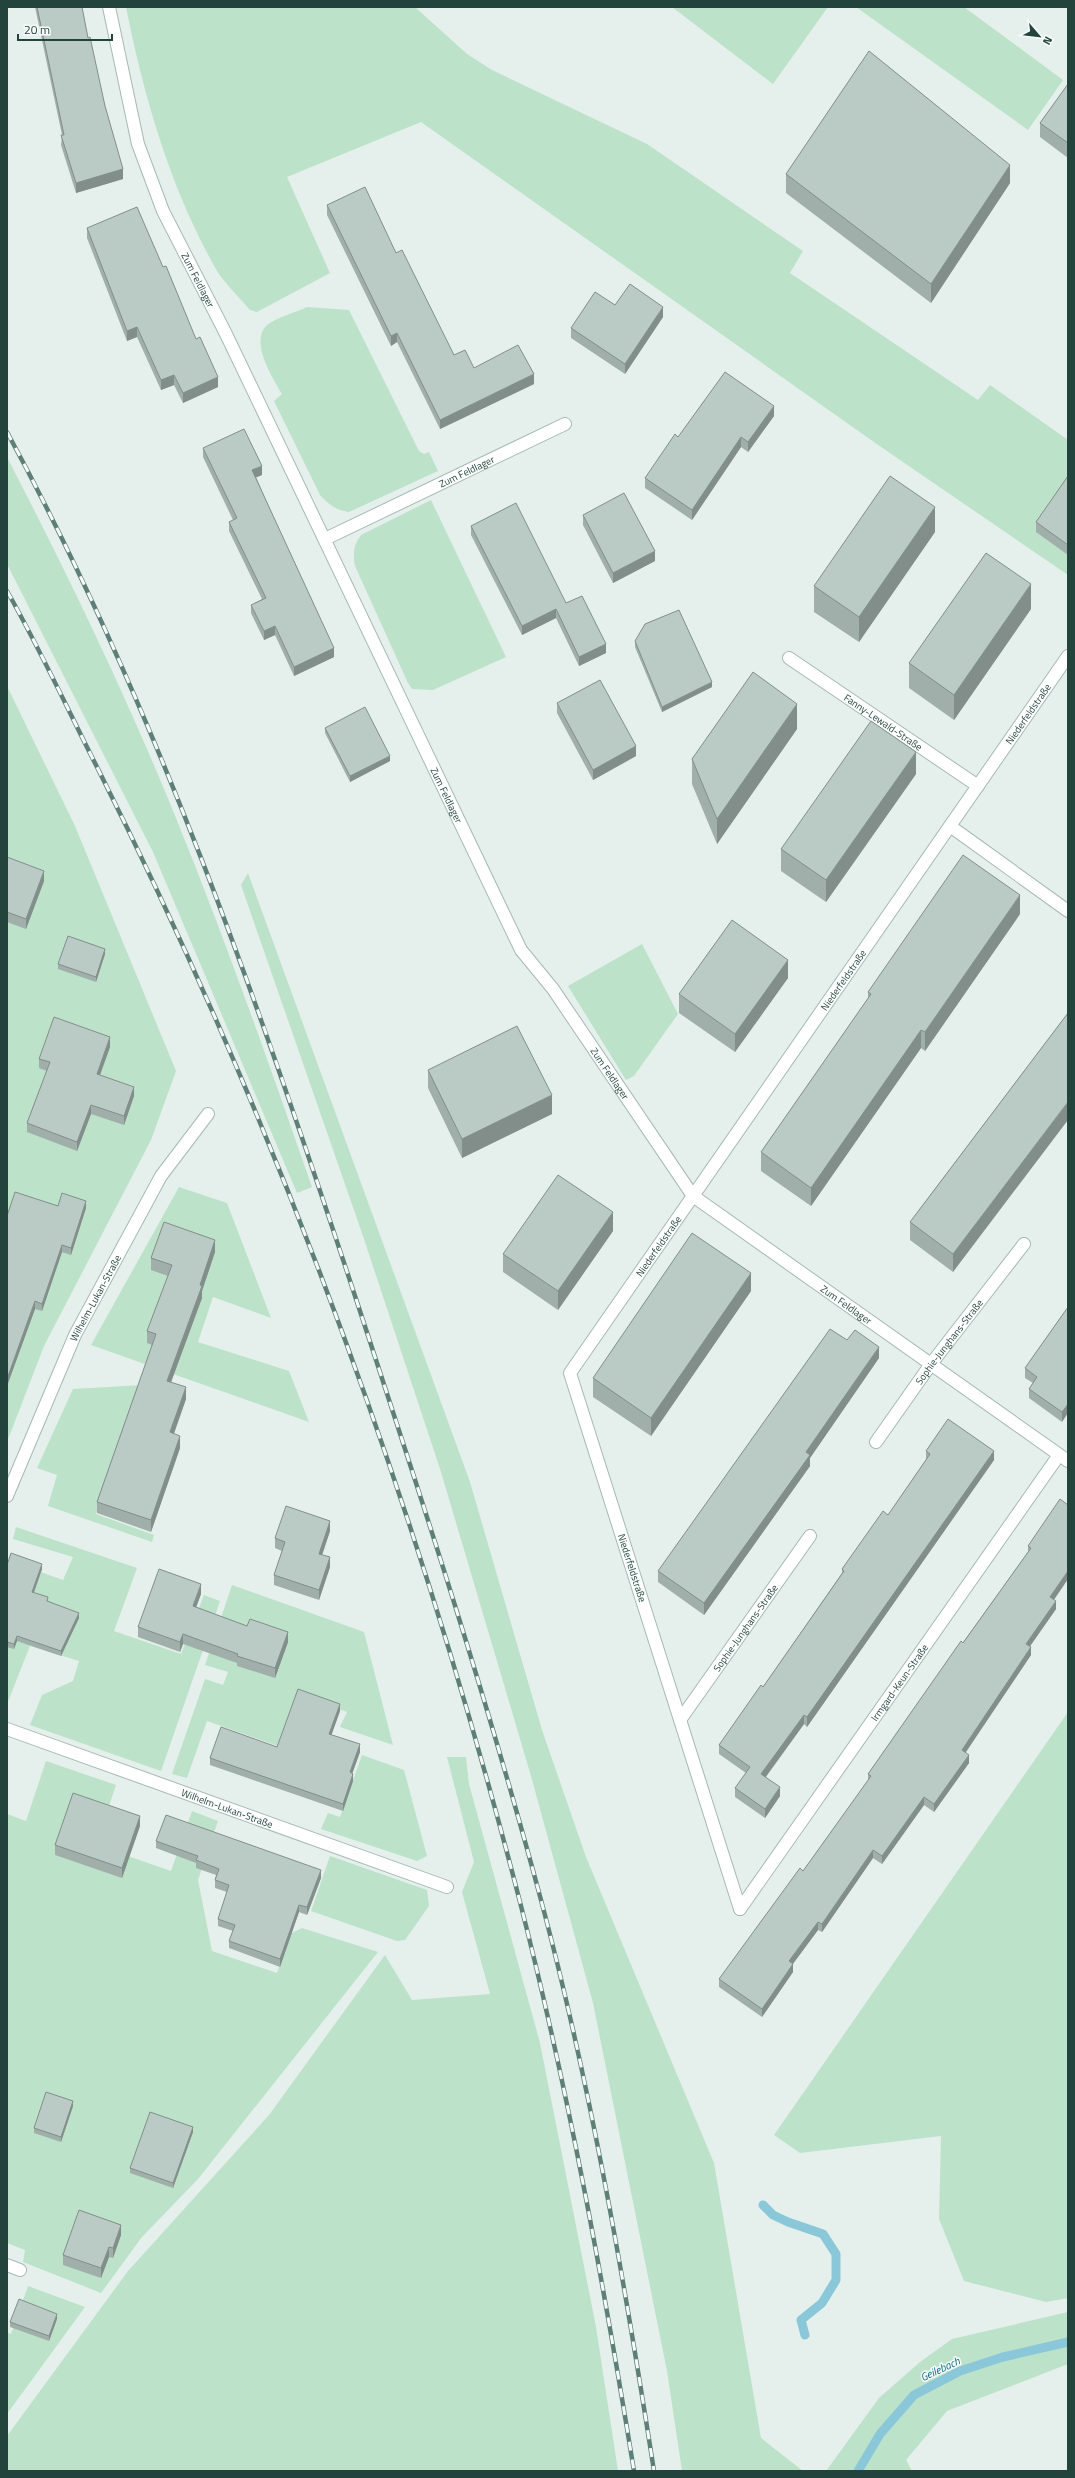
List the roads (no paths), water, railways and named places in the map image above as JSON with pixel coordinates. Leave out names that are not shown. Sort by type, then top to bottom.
[{"type":"street","name":"Zum Feldlager","points":[[109,7],[138,144],[163,211],[226,334],[325,539],[411,724],[521,950],[553,989],[693,1196],[1064,1458]]},
{"type":"street","name":"Zum Feldlager","points":[[325,539],[565,424]]},
{"type":"street","name":"Niederfeldstraße","points":[[740,1910],[570,1373],[1068,656]]},
{"type":"street","name":"Fanny-Lewald-Straße","points":[[789,658],[978,786]]},
{"type":"street","points":[[950,826],[1068,910]]},
{"type":"street","name":"Wilhelm-Lukan-Straße","points":[[7,1496],[74,1335],[161,1176],[208,1114]]},
{"type":"street","name":"Sophie-Junghans-Straße","points":[[876,1442],[931,1364],[1024,1244]]},
{"type":"street","name":"Irmgard-Keun-Straße","points":[[740,1910],[1064,1458]]},
{"type":"street","name":"Sophie-Junghans-Straße","points":[[680,1720],[810,1536]]},
{"type":"street","name":"Wilhelm-Lukan-Straße","points":[[7,1729],[446,1887]]},
{"type":"street","points":[[7,2265],[20,2270]]},
{"type":"waterway","points":[[763,2205],[773,2215],[788,2222],[823,2234],[836,2254],[836,2280],[822,2303],[801,2320],[805,2335]]},
{"type":"waterway","name":"Geilebach","points":[[858,2471],[880,2434],[914,2395],[960,2371],[1003,2357],[1068,2342]]},
{"type":"railway","points":[[7,432],[61,537],[111,643],[158,750],[202,859],[282,1079],[430,1525],[499,1749],[541,1900],[576,2041],[618,2255],[654,2471]]},
{"type":"railway","points":[[7,591],[54,680],[164,905],[226,1043],[284,1183],[339,1324],[390,1467],[437,1611],[480,1756],[520,1902],[554,2043],[569,2114],[597,2256],[634,2471]]}]
